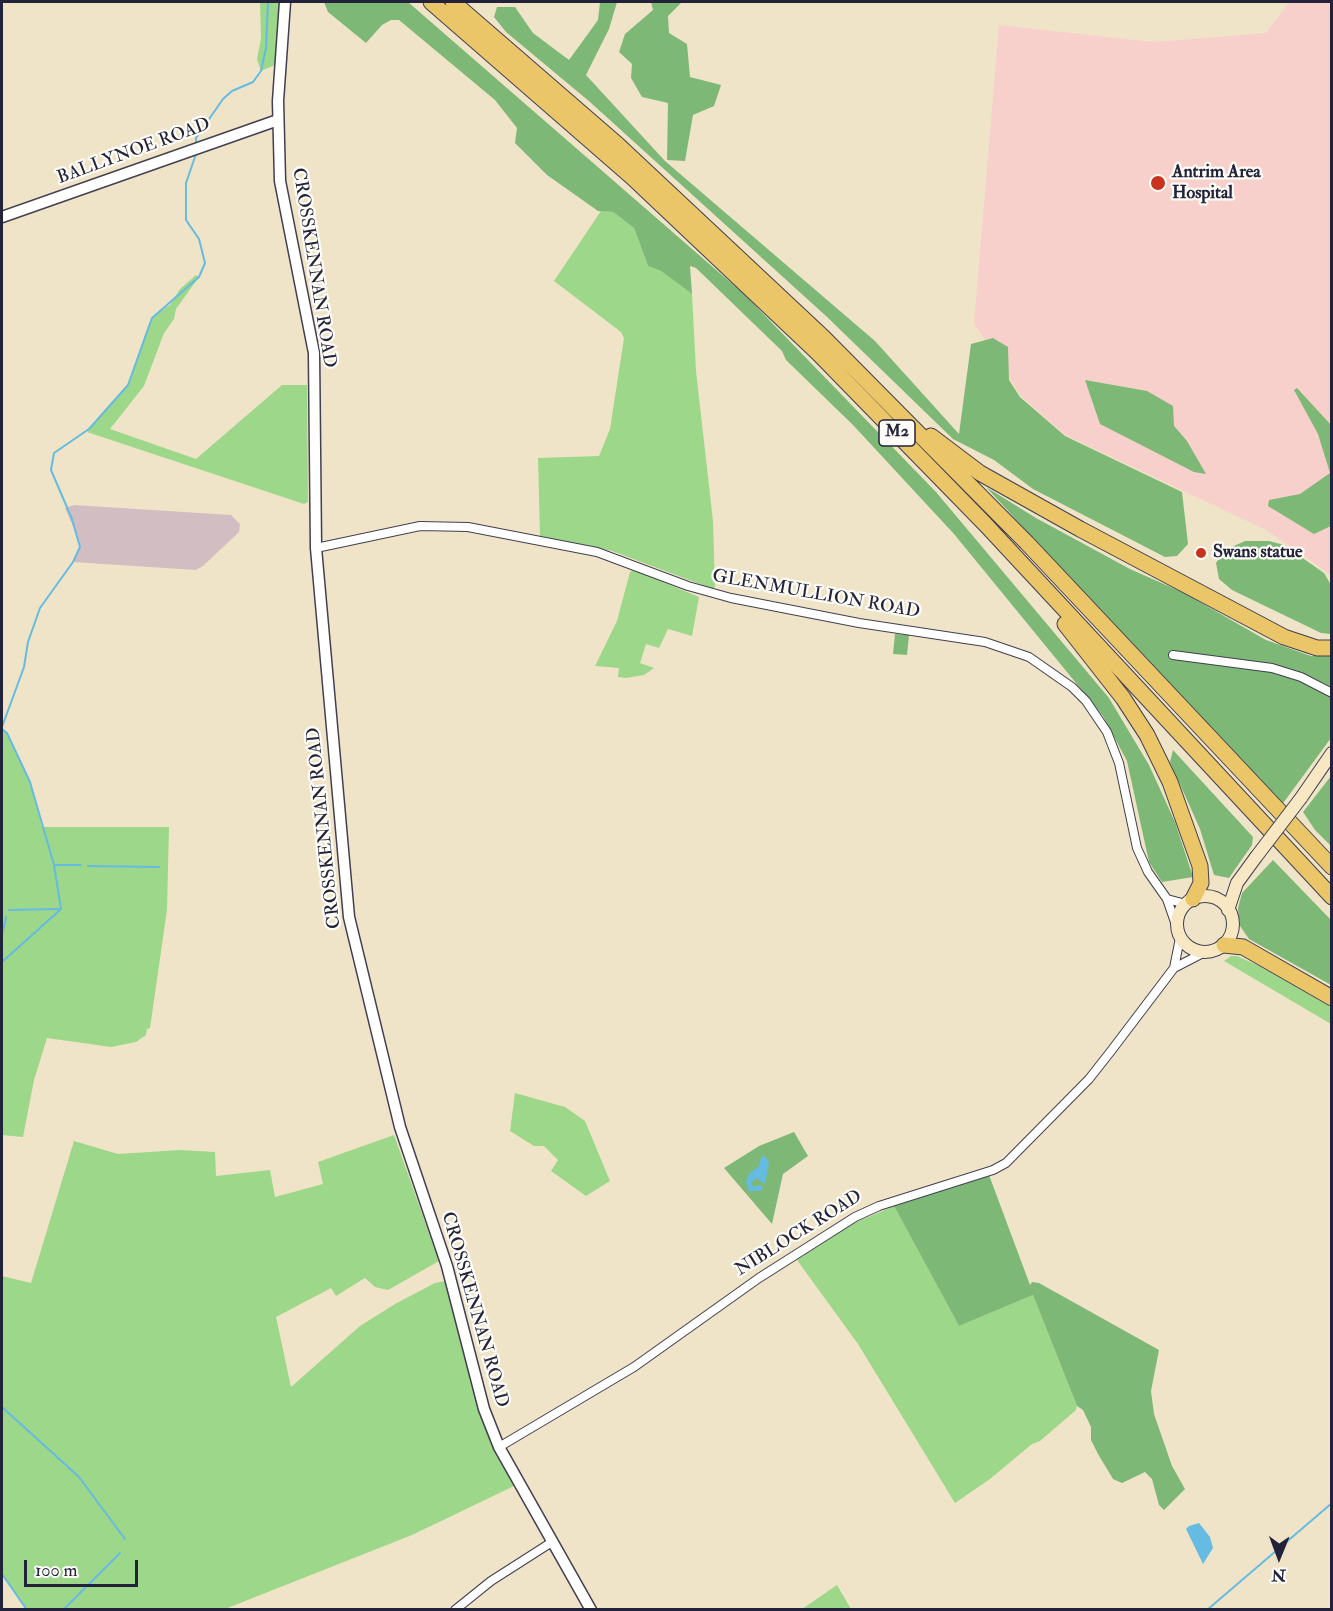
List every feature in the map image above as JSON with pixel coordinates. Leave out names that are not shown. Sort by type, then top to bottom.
[{"type":"highway","name":"M2","points":[[430,2],[624,169],[724,261],[985,524],[1332,897]]},
{"type":"highway","name":"M2","points":[[453,2],[696,216],[895,410],[1027,543],[1332,867]]},
{"type":"highway","points":[[895,410],[980,473],[1034,504],[1284,637],[1317,648],[1332,648]]},
{"type":"highway","points":[[985,524],[1096,661],[1147,735],[1178,802],[1200,866],[1201,883],[1190,901]]},
{"type":"highway","points":[[1224,945],[1244,947],[1332,998]]},
{"type":"main road","points":[[1237,883],[1210,897],[1190,901],[1177,919],[1179,933],[1191,948],[1205,952],[1224,945],[1232,928],[1228,910],[1237,883],[1332,753]]},
{"type":"main road","points":[[1210,897],[1228,910]]},
{"type":"street","name":"CROSSKENNAN ROAD","points":[[285,2],[278,120],[280,181],[314,353],[315,548],[352,935],[400,1127],[447,1266],[477,1388],[499,1447],[591,1610]]},
{"type":"street","name":"BALLYNOE ROAD","points":[[2,217],[278,120]]},
{"type":"street","name":"GLENMULLION ROAD","points":[[315,548],[420,526],[468,527],[597,552],[687,586],[731,598],[859,623],[968,638],[1016,651],[1042,664],[1072,687],[1086,701],[1107,732],[1119,763],[1139,854],[1151,878],[1167,899],[1179,933]]},
{"type":"street","points":[[1173,655],[1272,668],[1301,677],[1332,693]]},
{"type":"street","points":[[1167,899],[1190,901]]},
{"type":"street","name":"NIBLOCK ROAD","points":[[1174,968],[1179,933]]},
{"type":"street","name":"NIBLOCK ROAD","points":[[499,1447],[634,1367],[759,1278],[855,1217],[879,1206],[993,1170],[1006,1163],[1089,1079],[1174,968],[1205,952]]},
{"type":"street","points":[[455,1610],[491,1581],[552,1542]]},
{"type":"shaded area","name":"Antrim Area Hospital","points":[[1289,2],[1331,2],[1331,575],[1266,530],[1065,435],[1021,396],[974,323],[999,25],[1153,42],[1266,33]]},
{"type":"shaded area","points":[[74,505],[231,515],[240,524],[239,532],[196,570],[73,562],[80,547],[79,540],[65,508]]},
{"type":"green space","points":[[260,2],[281,2],[275,65],[261,71],[257,59],[261,38]]},
{"type":"green space","points":[[324,2],[408,2],[745,295],[936,492],[1109,698],[1149,765],[1175,822],[1193,877],[1162,882],[1149,862],[1127,761],[1103,716],[954,534],[853,425],[786,360],[782,351],[696,268],[690,266],[692,294],[661,271],[648,266],[634,228],[613,212],[598,211],[547,175],[515,143],[517,128],[495,100],[399,20],[391,20],[382,25],[366,43],[328,12]]},
{"type":"green space","points":[[600,2],[617,2],[609,29],[586,75],[665,161],[875,341],[959,434],[971,344],[993,338],[1008,347],[1009,380],[1020,397],[1065,436],[1182,492],[1188,544],[1177,556],[1165,557],[1033,489],[994,460],[953,439],[826,316],[590,102],[506,32],[494,17],[497,7],[515,7],[533,33],[569,60],[598,20]]},
{"type":"green space","points":[[651,2],[682,2],[668,16],[669,33],[687,44],[690,77],[721,85],[714,106],[693,115],[685,161],[667,160],[668,103],[642,97],[631,78],[632,64],[619,52],[625,34],[653,10]]},
{"type":"green space","points":[[601,211],[613,212],[634,228],[648,266],[661,271],[692,294],[696,371],[713,521],[715,587],[713,589],[612,551],[540,536],[538,458],[599,456],[610,429],[624,338],[621,332],[554,281]]},
{"type":"green space","points":[[196,275],[199,277],[176,309],[174,319],[164,333],[144,386],[110,429],[196,459],[282,385],[307,385],[308,502],[304,504],[87,432],[128,385],[148,326],[155,314],[170,305],[180,289]]},
{"type":"green space","points":[[1085,380],[1147,391],[1173,406],[1174,426],[1187,441],[1206,474],[1194,472],[1100,424]]},
{"type":"green space","points":[[1297,388],[1331,425],[1331,526],[1314,534],[1268,506],[1269,500],[1300,494],[1330,473],[1318,434],[1294,390]]},
{"type":"green space","points":[[986,487],[1036,518],[1130,569],[1184,593],[1266,640],[1311,656],[1331,656],[1331,738],[1281,806]]},
{"type":"green space","points":[[1245,541],[1269,541],[1284,545],[1324,573],[1331,585],[1331,634],[1321,633],[1232,590],[1219,579],[1216,563],[1225,550]]},
{"type":"green space","points":[[634,570],[699,597],[692,636],[668,629],[659,648],[646,644],[640,663],[654,668],[644,675],[626,678],[618,677],[619,668],[595,666],[617,621],[630,572]]},
{"type":"green space","points":[[895,634],[909,635],[907,655],[893,654]]},
{"type":"green space","points":[[2,729],[7,733],[30,782],[42,827],[169,827],[167,910],[150,1028],[147,1029],[146,1035],[136,1042],[111,1047],[47,1038],[34,1080],[23,1137],[2,1135]]},
{"type":"green space","points":[[1173,750],[1253,837],[1252,845],[1229,878],[1214,875],[1200,829],[1170,762]]},
{"type":"green space","points":[[1331,776],[1331,846],[1315,830],[1303,812]]},
{"type":"green space","points":[[1273,860],[1331,920],[1331,985],[1249,939],[1240,926],[1238,908],[1242,893]]},
{"type":"green space","points":[[1231,956],[1237,956],[1259,966],[1331,1007],[1331,1024],[1224,961]]},
{"type":"green space","points":[[515,1093],[565,1107],[585,1121],[610,1181],[586,1196],[551,1171],[558,1160],[544,1146],[534,1146],[510,1131]]},
{"type":"green space","points":[[794,1132],[808,1156],[783,1174],[772,1224],[724,1168],[759,1146]]},
{"type":"green space","points":[[394,1135],[439,1261],[388,1290],[375,1287],[365,1278],[336,1296],[331,1288],[276,1317],[291,1387],[360,1326],[435,1283],[446,1281],[484,1420],[514,1486],[412,1535],[225,1609],[27,1609],[2,1574],[2,1276],[31,1283],[74,1141],[118,1154],[180,1150],[215,1152],[216,1176],[270,1170],[275,1197],[323,1184],[318,1162]]},
{"type":"green space","points":[[989,1175],[1030,1285],[1032,1282],[1039,1283],[1159,1350],[1151,1391],[1154,1414],[1172,1466],[1185,1489],[1164,1510],[1159,1505],[1152,1479],[1145,1472],[1122,1483],[1113,1479],[1091,1440],[1091,1427],[1083,1410],[1077,1406],[1033,1295],[959,1326],[894,1206]]},
{"type":"green space","points":[[894,1206],[959,1326],[1033,1295],[1077,1406],[1076,1410],[1040,1441],[1032,1444],[990,1479],[955,1503],[858,1344],[797,1260],[852,1224]]},
{"type":"green space","points":[[837,1585],[851,1609],[802,1609],[821,1596]]},
{"type":"water","points":[[765,1156],[769,1163],[765,1184],[756,1178],[751,1183],[753,1187],[759,1185],[764,1188],[759,1191],[749,1191],[746,1183],[749,1174],[759,1166],[761,1157]]},
{"type":"water","points":[[1199,1523],[1210,1537],[1213,1548],[1203,1564],[1186,1529]]},
{"type":"waterway","points":[[196,144],[196,138],[223,99],[232,91],[253,82],[261,71],[266,48],[268,2]]},
{"type":"waterway","points":[[2,727],[24,667],[28,642],[40,608],[73,562],[80,547],[72,519],[51,470],[54,453],[89,429],[128,385],[152,318],[199,277],[205,263],[199,239],[186,220],[186,183],[196,154]]},
{"type":"waterway","points":[[2,729],[7,733],[30,782],[54,865],[61,909]]},
{"type":"waterway","points":[[54,865],[81,865]]},
{"type":"waterway","points":[[88,866],[159,867]]},
{"type":"waterway","points":[[9,910],[58,909]]},
{"type":"waterway","points":[[2,962],[61,909]]},
{"type":"waterway","points":[[2,935],[6,917]]},
{"type":"waterway","points":[[2,1407],[79,1477],[125,1539]]},
{"type":"waterway","points":[[1207,1610],[1332,1503]]},
{"type":"waterway","points":[[63,1610],[120,1553]]},
{"type":"waterway","points":[[2,1574],[27,1610]]},
{"type":"place","name":"Antrim Area Hospital","points":[[1158,183]]},
{"type":"place","name":"Swans statue","points":[[1201,553]]}]
